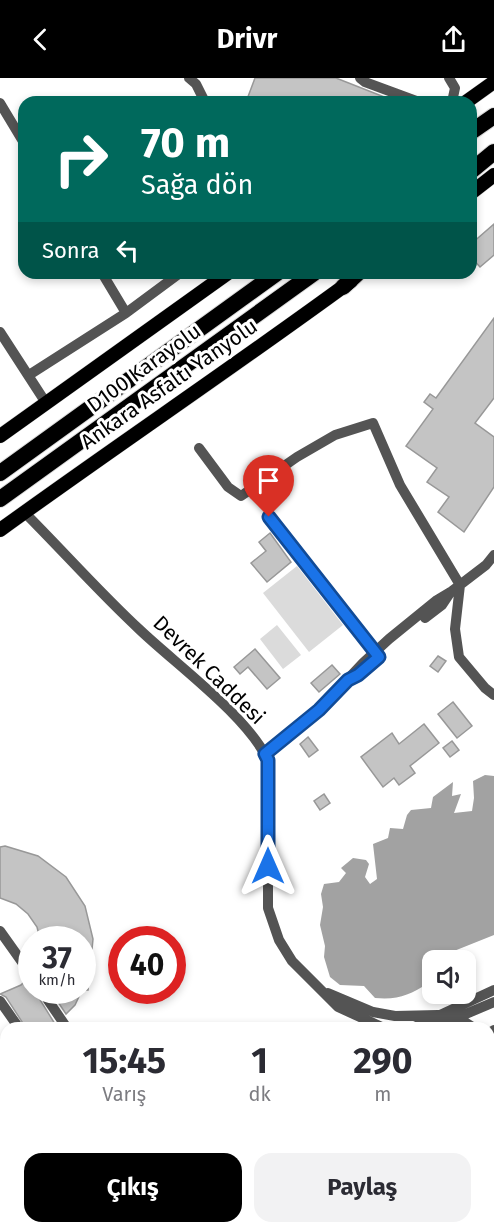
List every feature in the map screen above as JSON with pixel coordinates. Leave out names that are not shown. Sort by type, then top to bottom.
[{"type":"highway","points":[[477,128],[494,116]]},
{"type":"highway","points":[[477,156],[494,143]]},
{"type":"highway","points":[[477,166],[494,152]]},
{"type":"highway","name":"D100 Karayolu","points":[[0,473],[269,279]]},
{"type":"highway","name":"D100 Karayolu","points":[[0,499],[306,279]]},
{"type":"highway","points":[[343,287],[353,279]]},
{"type":"main road","points":[[474,96],[494,82]]},
{"type":"main road","points":[[482,186],[494,175]]},
{"type":"main road","points":[[0,436],[220,279]]},
{"type":"main road","name":"Ankara Asfaltı Yanyolu","points":[[0,530],[135,432],[204,387],[343,287]]},
{"type":"street","points":[[189,78],[196,84],[202,96]]},
{"type":"street","points":[[360,78],[403,96]]},
{"type":"street","points":[[449,78],[455,88],[453,96]]},
{"type":"street","points":[[0,103],[18,133]]},
{"type":"street","points":[[106,279],[126,313]]},
{"type":"street","points":[[29,375],[126,313],[172,279]]},
{"type":"street","points":[[0,332],[46,403]]},
{"type":"street","points":[[199,448],[228,487],[241,496],[297,457],[335,435],[373,423],[400,485],[456,588],[455,629],[459,657],[485,688],[494,695]]},
{"type":"street","name":"Devrek Caddesi","points":[[24,512],[139,629],[229,711],[261,747],[268,760],[268,908],[279,940],[318,989],[338,1007],[371,1022]]},
{"type":"street","points":[[269,517],[377,655]]},
{"type":"street","points":[[265,754],[319,710],[348,680],[358,675],[377,655],[442,605],[456,588],[486,565],[494,555]]},
{"type":"street","points":[[0,931],[18,956]]},
{"type":"street","name":"Devrek Caddesi","points":[[318,989],[374,1012],[395,1016],[438,1015]]},
{"type":"street","points":[[424,1022],[494,990]]},
{"type":"street","points":[[0,1001],[15,1022]]},
{"type":"street","points":[[446,1022],[494,1002]]},
{"type":"street","points":[[50,1004],[63,1022]]},
{"type":"street","points":[[457,1017],[465,1022]]},
{"type":"street","name":"Devrek Caddesi","points":[[363,1018],[367,1022]]},
{"type":"shaded area","points":[[297,566],[343,625],[309,652],[263,593]]},
{"type":"shaded area","points":[[277,625],[301,655],[283,669],[260,639]]},
{"type":"shaded area","points":[[485,775],[494,776],[494,935],[456,950],[422,950],[422,987],[404,996],[375,998],[364,986],[340,985],[330,977],[324,957],[325,946],[320,925],[323,907],[321,894],[324,884],[339,882],[346,873],[341,868],[353,858],[366,860],[369,864],[365,877],[370,884],[377,879],[373,844],[388,838],[390,828],[403,829],[411,810],[431,808],[433,797],[453,782],[452,796],[461,794],[454,813],[472,811],[473,781]]},
{"type":"building","points":[[255,78],[336,78],[382,96],[248,96]]},
{"type":"building","points":[[494,224],[494,255],[480,267],[477,264],[477,239]]},
{"type":"building","points":[[494,318],[494,398],[475,423],[494,437],[494,487],[464,532],[438,512],[449,497],[427,482],[437,468],[406,446],[433,409],[424,402],[430,394],[436,398]]},
{"type":"building","points":[[270,533],[291,562],[267,582],[251,563],[266,551],[259,542]]},
{"type":"building","points":[[255,649],[280,678],[267,689],[248,667],[240,674],[234,667]]},
{"type":"building","points":[[438,656],[446,661],[438,672],[430,666]]},
{"type":"building","points":[[332,665],[340,674],[319,692],[311,683]]},
{"type":"building","points":[[453,702],[472,726],[457,738],[438,714]]},
{"type":"building","points":[[424,724],[439,743],[410,766],[415,773],[399,785],[394,778],[383,787],[361,757],[392,733],[399,744]]},
{"type":"building","points":[[308,737],[318,750],[309,757],[300,744]]},
{"type":"building","points":[[452,741],[459,750],[450,757],[443,748]]},
{"type":"building","points":[[324,794],[330,803],[320,810],[314,801]]},
{"type":"building","points":[[5,846],[38,856],[66,877],[85,906],[90,926],[36,926],[28,914],[16,904],[0,898],[0,847]]},
{"type":"building","points":[[18,986],[18,1004],[43,1004],[54,1022],[22,1022],[6,997],[0,994]]},
{"type":"building","points":[[59,1004],[75,1004],[75,1005],[66,1014]]},
{"type":"route","points":[[268,866],[268,760],[265,754],[319,710],[348,680],[358,675],[379,657],[269,517]]}]
